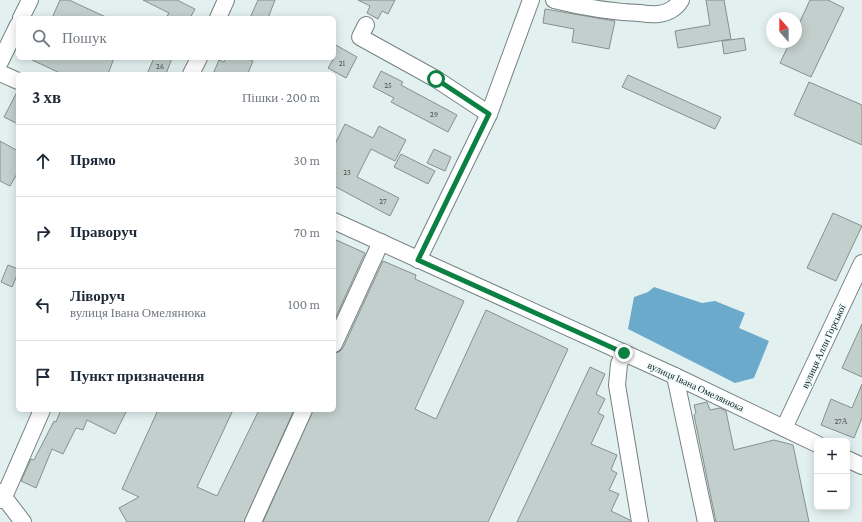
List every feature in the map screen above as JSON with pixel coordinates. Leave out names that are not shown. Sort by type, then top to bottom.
[{"type":"street","points":[[22,16],[30,0]]},
{"type":"street","points":[[219,16],[226,0]]},
{"type":"street","points":[[418,260],[489,114],[532,0]]},
{"type":"street","points":[[554,0],[624,13],[658,14],[670,11],[677,6],[681,0]]},
{"type":"street","points":[[366,25],[360,37],[436,79],[489,114]]},
{"type":"street","points":[[0,62],[16,29]]},
{"type":"street","points":[[193,72],[198,60]]},
{"type":"street","points":[[0,73],[16,80]]},
{"type":"street","name":"вулиця Івана Омелянюка","points":[[336,222],[675,376],[814,443]]},
{"type":"street","points":[[336,340],[380,242]]},
{"type":"street","name":"вулиця Алли Горської","points":[[784,428],[862,263]]},
{"type":"street","points":[[624,353],[619,364],[616,385],[640,522]]},
{"type":"street","points":[[675,376],[706,522]]},
{"type":"street","points":[[23,522],[1,496],[41,412]]},
{"type":"street","points":[[253,522],[303,412]]},
{"type":"street","points":[[850,460],[862,466]]},
{"type":"water","points":[[654,287],[702,303],[715,301],[745,313],[739,328],[769,341],[754,378],[735,383],[628,329],[634,297],[648,292]]},
{"type":"building","points":[[60,0],[69,0],[104,16],[53,16]]},
{"type":"building","points":[[143,0],[177,0],[195,9],[191,16],[167,16],[169,13]]},
{"type":"building","points":[[258,0],[275,0],[269,16],[251,16]]},
{"type":"building","points":[[358,0],[395,0],[388,14],[382,11],[378,19],[367,13],[370,6]]},
{"type":"building","points":[[706,0],[724,0],[731,39],[678,48],[675,31],[710,25]]},
{"type":"building","points":[[810,0],[828,0],[844,8],[811,77],[780,63],[787,48],[802,48],[802,17]]},
{"type":"building","points":[[545,9],[615,21],[609,49],[572,42],[574,29],[543,23]]},
{"type":"building","points":[[744,38],[746,50],[724,54],[722,41]]},
{"type":"building","points":[[336,45],[357,57],[346,78],[328,68],[333,60],[336,60]]},
{"type":"building","points":[[32,60],[113,60],[109,72],[58,72]]},
{"type":"building","points":[[153,60],[171,60],[167,72],[148,72]]},
{"type":"building","points":[[219,60],[224,62],[225,60],[253,61],[248,72],[214,72]]},
{"type":"building","points":[[381,71],[403,82],[401,85],[457,115],[448,132],[391,102],[394,98],[373,87]]},
{"type":"building","points":[[628,75],[721,117],[715,129],[622,87]]},
{"type":"building","points":[[809,82],[862,105],[862,145],[794,115]]},
{"type":"building","points":[[16,94],[16,123],[4,117]]},
{"type":"building","points":[[345,124],[373,138],[379,126],[406,140],[395,161],[371,149],[357,177],[399,198],[390,216],[336,187],[336,142]]},
{"type":"building","points":[[0,141],[16,150],[16,176],[10,186],[0,181]]},
{"type":"building","points":[[434,149],[451,157],[445,171],[427,163]]},
{"type":"building","points":[[401,154],[435,171],[428,184],[394,167]]},
{"type":"building","points":[[833,213],[862,226],[836,281],[807,268]]},
{"type":"building","points":[[336,240],[365,253],[336,317]]},
{"type":"building","points":[[383,261],[416,275],[415,279],[464,301],[415,409],[436,419],[486,310],[568,349],[488,522],[263,522],[312,412],[336,412],[336,353],[343,348]]},
{"type":"building","points":[[8,265],[16,268],[16,278],[12,287],[1,282]]},
{"type":"building","points":[[862,324],[862,377],[842,368]]},
{"type":"building","points":[[590,367],[605,374],[596,394],[605,399],[598,413],[604,416],[591,444],[617,455],[611,470],[617,473],[609,490],[619,494],[611,511],[630,520],[630,522],[517,522]]},
{"type":"building","points":[[862,384],[862,418],[854,438],[821,425],[831,399],[852,408]]},
{"type":"building","points":[[707,402],[710,410],[720,408],[726,411],[734,450],[774,440],[793,445],[809,522],[716,522],[694,415],[696,413],[694,405]]},
{"type":"building","points":[[60,412],[126,412],[115,434],[87,420],[83,430],[76,428],[63,454],[52,449],[36,488],[21,481],[31,459],[34,460],[54,421],[56,422]]},
{"type":"building","points":[[157,412],[232,412],[197,487],[217,496],[258,412],[293,412],[244,522],[127,522],[119,508],[139,497],[122,489]]},
{"type":"route","points":[[436,79],[489,114],[418,260],[624,353]]}]
